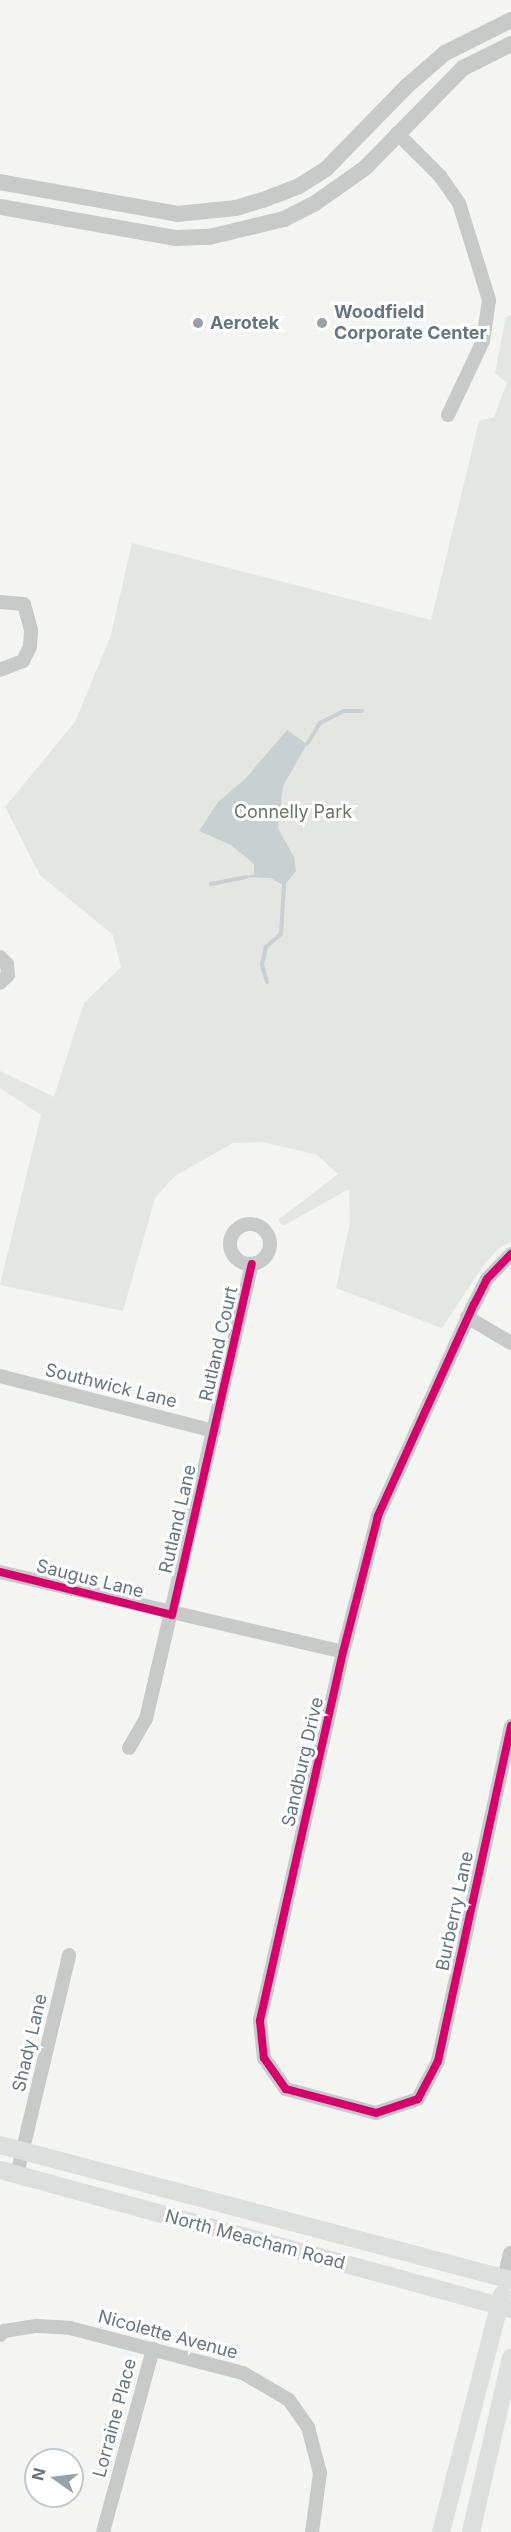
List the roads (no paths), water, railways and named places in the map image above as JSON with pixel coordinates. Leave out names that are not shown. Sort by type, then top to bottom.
[{"type":"main road","name":"North Meacham Road","points":[[0,2145],[508,2280]]},
{"type":"main road","name":"North Meacham Road","points":[[9,2172],[505,2307]]},
{"type":"main road","points":[[441,2532],[505,2307],[508,2280]]},
{"type":"main road","points":[[471,2532],[511,2358]]},
{"type":"street","points":[[0,182],[177,214],[236,208],[263,200],[299,186],[326,169],[406,86],[445,53],[511,20]]},
{"type":"street","points":[[0,207],[135,234],[176,238],[218,235],[284,219],[314,204],[365,168],[454,75],[511,44]]},
{"type":"street","points":[[397,134],[440,176],[459,203],[489,300],[483,341],[448,415]]},
{"type":"street","points":[[0,602],[24,604],[31,631],[30,647],[23,661],[0,670]]},
{"type":"street","points":[[0,957],[7,964],[8,975],[0,983]]},
{"type":"street","name":"Sandburg Drive","points":[[418,2099],[376,2113],[286,2089],[264,2058],[260,2021],[343,1652],[378,1516],[467,1317],[487,1279],[511,1254]]},
{"type":"street","name":"Rutland Court","points":[[214,1431],[252,1263]]},
{"type":"street","points":[[467,1317],[511,1343]]},
{"type":"street","name":"Southwick Lane","points":[[0,1376],[214,1431]]},
{"type":"street","name":"Rutland Lane","points":[[129,1748],[146,1719],[214,1431]]},
{"type":"street","name":"Saugus Lane","points":[[0,1572],[172,1615],[343,1652]]},
{"type":"street","name":"Burberry Lane","points":[[418,2099],[438,2061],[511,1726]]},
{"type":"street","name":"Shady Lane","points":[[9,2172],[23,2151],[69,1954]]},
{"type":"street","points":[[508,2280],[511,2254]]},
{"type":"street","name":"Nicolette Avenue","points":[[0,2335],[4,2331],[36,2326],[70,2328],[243,2373],[289,2400],[308,2427],[320,2473],[312,2532]]},
{"type":"street","name":"Lorraine Place","points":[[103,2532],[153,2349]]},
{"type":"waterway","points":[[307,744],[320,723],[344,711],[362,711]]},
{"type":"waterway","points":[[211,884],[246,877]]},
{"type":"waterway","points":[[267,982],[262,964],[266,947],[281,934],[284,886]]},
{"type":"place","name":"Aerotek","points":[[198,323]]},
{"type":"place","name":"Woodfield Corporate Center","points":[[322,323]]},
{"type":"park label","name":"Connelly Park","points":[[293,812]]}]
